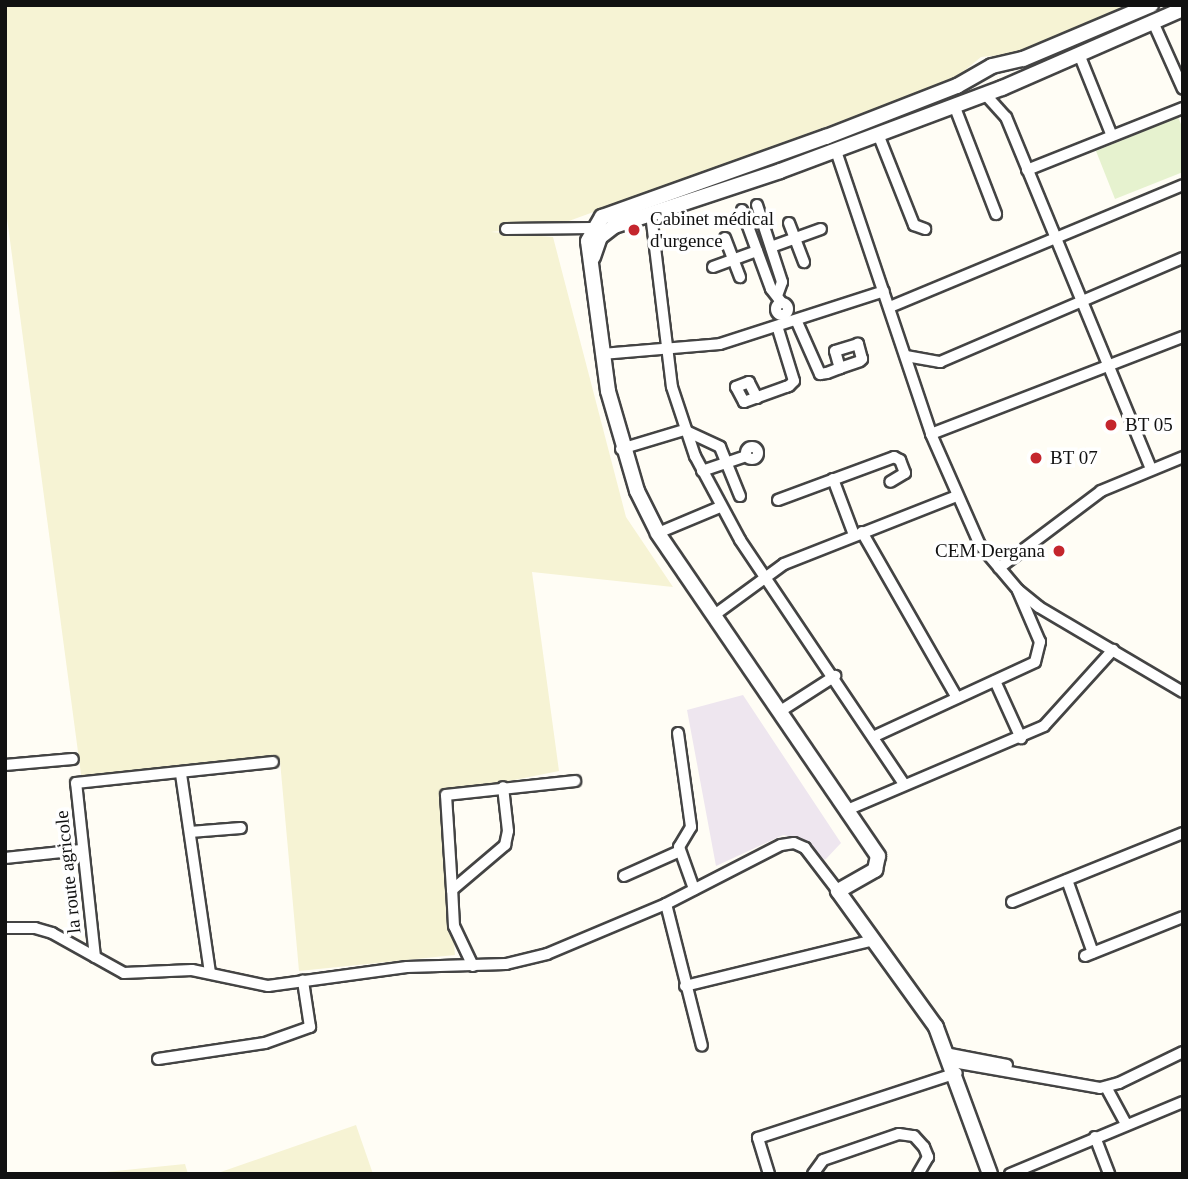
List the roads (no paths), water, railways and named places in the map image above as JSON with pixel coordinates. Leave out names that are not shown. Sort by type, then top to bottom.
[{"type":"street","points":[[592,276],[595,247],[604,232],[649,206],[957,86],[999,64],[1023,59],[1151,5]]},
{"type":"street","points":[[838,891],[878,864],[847,810],[658,533],[621,449],[602,354],[587,247],[592,228],[602,217],[649,206],[835,151],[1008,85],[1183,9]]},
{"type":"street","points":[[1153,22],[1183,89]]},
{"type":"street","points":[[1079,54],[1112,136]]},
{"type":"street","points":[[999,64],[1008,85]]},
{"type":"street","points":[[979,73],[980,84],[1004,113],[1151,469]]},
{"type":"street","points":[[954,105],[996,214]]},
{"type":"street","points":[[1027,170],[1183,108]]},
{"type":"street","points":[[878,134],[914,225],[925,229]]},
{"type":"street","points":[[835,151],[932,435],[972,532],[1018,590],[1062,622],[1183,692]]},
{"type":"street","points":[[890,307],[1183,185]]},
{"type":"street","points":[[757,205],[782,285],[794,378],[789,386],[757,398]]},
{"type":"street","points":[[649,206],[667,350],[684,430],[702,471],[720,507],[763,575],[835,676],[904,785]]},
{"type":"street","points":[[742,210],[771,289],[817,372],[840,368]]},
{"type":"street","points":[[789,223],[804,262]]},
{"type":"street","points":[[506,229],[592,228]]},
{"type":"street","points":[[771,247],[821,229]]},
{"type":"street","points":[[725,238],[740,277]]},
{"type":"street","points":[[713,267],[757,251]]},
{"type":"street","points":[[906,356],[940,362],[1183,258]]},
{"type":"street","points":[[602,354],[720,344],[784,314],[884,291]]},
{"type":"street","points":[[932,435],[1183,337]]},
{"type":"street","points":[[621,449],[684,430],[717,444],[740,496]]},
{"type":"street","points":[[702,471],[746,456]]},
{"type":"street","points":[[778,500],[894,457],[900,460],[905,473],[890,482]]},
{"type":"street","points":[[999,568],[1088,499],[1183,457]]},
{"type":"street","points":[[833,479],[858,534],[957,698]]},
{"type":"street","points":[[713,616],[763,575],[858,534],[957,496]]},
{"type":"street","points":[[658,533],[720,507]]},
{"type":"street","points":[[875,736],[1030,665],[1040,652],[1018,590]]},
{"type":"street","points":[[847,810],[1021,738],[1063,710],[1113,650]]},
{"type":"street","points":[[779,712],[835,676]]},
{"type":"street","points":[[995,681],[1021,738]]},
{"type":"street","points":[[624,876],[680,851],[691,827],[678,733]]},
{"type":"street","points":[[5,765],[73,759]]},
{"type":"street","points":[[210,973],[181,774],[274,762]]},
{"type":"street","name":"la route agricole","points":[[95,957],[81,850],[76,783],[181,774]]},
{"type":"street","points":[[473,966],[454,926],[446,795],[503,787],[575,782]]},
{"type":"street","points":[[452,890],[505,845],[503,787]]},
{"type":"street","points":[[190,832],[241,828]]},
{"type":"street","points":[[1012,902],[1183,833]]},
{"type":"street","points":[[5,928],[35,928],[52,933],[124,973],[210,973],[254,987],[407,967],[473,966],[547,954],[666,904],[781,845],[794,843],[805,848],[923,1006],[953,1063],[990,1174]]},
{"type":"street","points":[[5,858],[81,850]]},
{"type":"street","points":[[680,851],[694,889]]},
{"type":"street","points":[[1067,880],[1089,954],[1183,917]]},
{"type":"street","points":[[666,904],[702,1046]]},
{"type":"street","points":[[685,986],[873,940]]},
{"type":"street","points":[[158,1059],[265,1043],[310,1027],[303,981]]},
{"type":"street","points":[[953,1063],[1106,1087],[1183,1052]]},
{"type":"street","points":[[769,1174],[758,1138],[953,1063],[1007,1065]]},
{"type":"street","points":[[1106,1087],[1126,1124]]},
{"type":"street","points":[[1010,1174],[1183,1102]]},
{"type":"street","points":[[813,1174],[823,1160],[899,1134],[914,1136],[924,1147],[928,1157],[918,1174]]},
{"type":"street","points":[[1095,1137],[1110,1174]]},
{"type":"place","name":"Cabinet médical d'urgence","points":[[634,230]]},
{"type":"place","name":"BT 05","points":[[1111,425]]},
{"type":"place","name":"BT 07","points":[[1036,458]]},
{"type":"place","name":"CEM Dergana","points":[[1059,551]]}]
